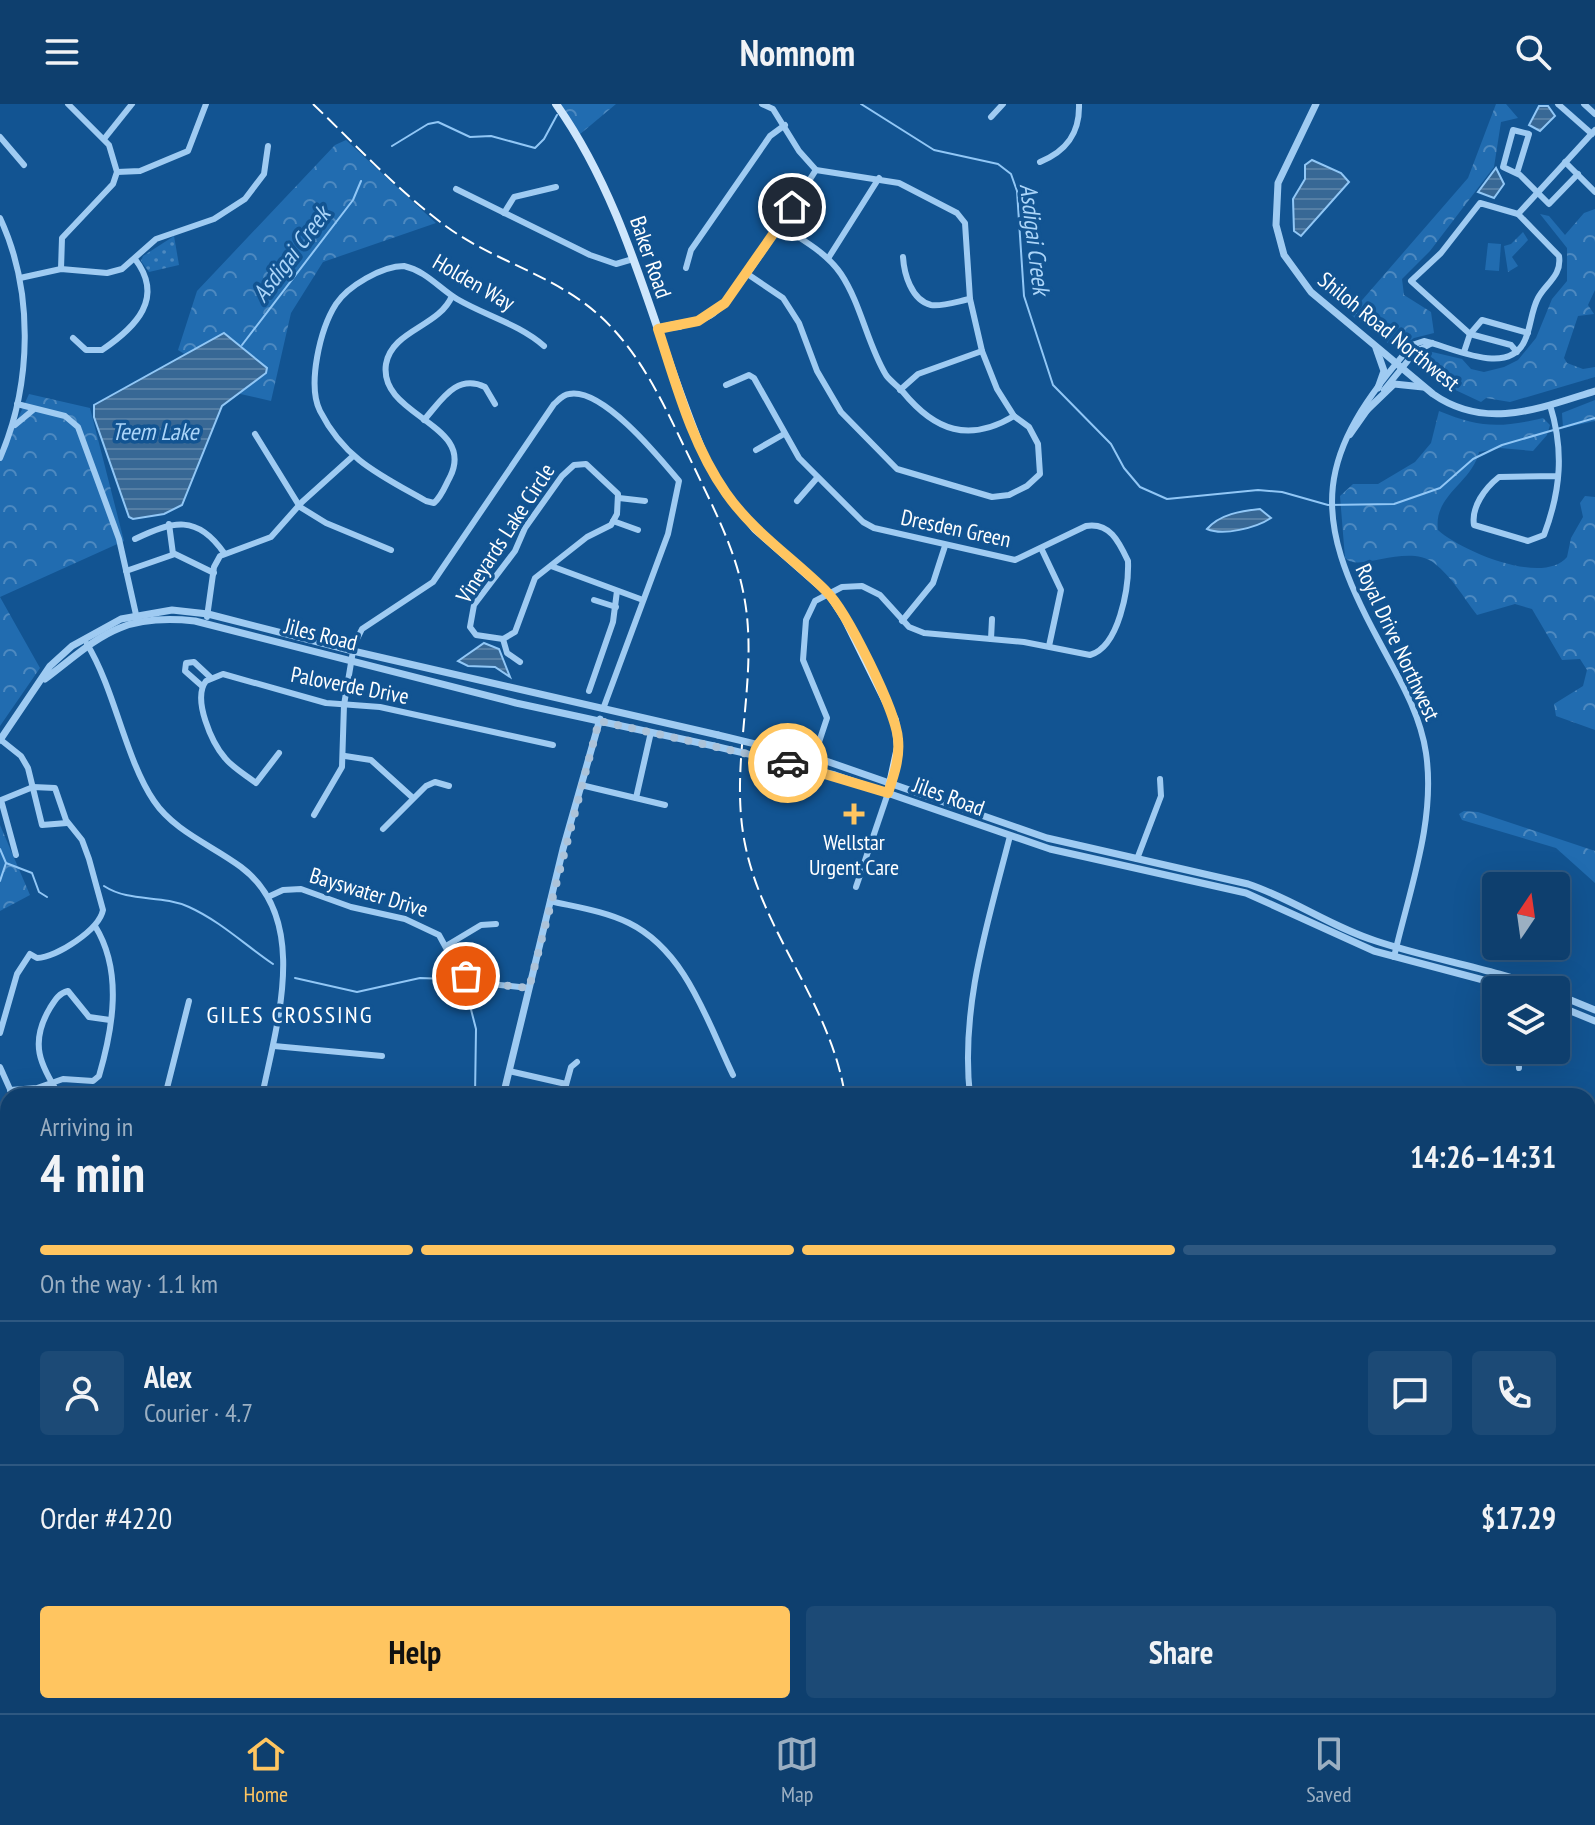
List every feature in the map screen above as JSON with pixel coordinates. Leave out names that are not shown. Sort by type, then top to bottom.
[{"type":"main road","name":"Baker Road","points":[[556,104],[586,146],[608,190],[660,328],[694,432],[726,494],[755,529],[829,594],[844,617],[895,720],[898,747],[890,788]]},
{"type":"street","points":[[61,269],[62,238],[113,184],[117,172],[113,152],[104,139],[68,104]]},
{"type":"street","points":[[104,139],[132,104]]},
{"type":"street","points":[[117,172],[140,171],[188,151],[206,104]]},
{"type":"street","points":[[746,273],[783,298],[799,323],[817,371],[841,412],[897,469],[992,497],[1009,495],[1027,486],[1040,474],[1038,444],[1029,427],[1014,416],[997,389],[982,351],[970,299],[965,223],[957,213],[879,178],[816,170],[799,151],[773,109],[762,104]]},
{"type":"street","points":[[991,117],[1003,104]]},
{"type":"street","points":[[1040,162],[1068,145],[1078,128],[1079,104]]},
{"type":"street","name":"Shiloh Road Northwest","points":[[1316,104],[1278,183],[1275,210],[1284,255],[1301,282],[1447,403],[1479,414],[1509,415],[1595,391]]},
{"type":"street","points":[[1518,214],[1593,132],[1558,104]]},
{"type":"street","points":[[1584,104],[1595,114]]},
{"type":"street","points":[[686,268],[691,250],[708,225],[770,136],[785,125]]},
{"type":"street","points":[[1517,173],[1529,134],[1513,130],[1503,167],[1517,173],[1549,204],[1578,174]]},
{"type":"street","points":[[0,137],[24,165]]},
{"type":"street","points":[[20,278],[61,269],[112,272],[135,259],[162,236],[214,219],[245,199],[264,174],[268,146]]},
{"type":"street","points":[[1565,162],[1595,192]]},
{"type":"street","points":[[660,328],[680,327],[683,323],[711,315],[746,273],[816,170]]},
{"type":"street","points":[[829,257],[879,178]]},
{"type":"street","points":[[504,213],[514,197],[556,187]]},
{"type":"street","points":[[456,189],[608,262],[633,259]]},
{"type":"street","points":[[1400,366],[1416,342],[1498,359],[1517,352],[1528,333],[1537,300],[1556,275],[1560,261],[1554,248],[1518,214],[1483,202],[1476,204],[1441,253],[1411,281],[1470,334],[1511,345],[1517,352]]},
{"type":"street","points":[[0,218],[18,261],[25,356],[12,428],[0,458]]},
{"type":"street","points":[[780,225],[829,257],[843,276],[886,376],[933,422],[971,432],[994,428],[1014,416]]},
{"type":"street","points":[[903,257],[910,286],[923,300],[932,305],[970,299]]},
{"type":"street","points":[[73,338],[86,350],[102,350],[144,309],[149,283],[135,259]]},
{"type":"street","name":"Holden Way","points":[[424,420],[444,434],[454,449],[453,469],[438,500],[431,503],[352,457],[318,408],[312,384],[337,302],[355,285],[399,266],[422,273],[452,296],[523,330],[544,346]]},
{"type":"street","points":[[452,296],[441,315],[395,345],[387,360],[386,372],[392,388],[424,420],[454,386],[468,382],[485,387],[495,404]]},
{"type":"street","points":[[1464,352],[1470,334],[1482,320],[1528,333]]},
{"type":"street","points":[[1376,346],[1384,371],[1378,388]]},
{"type":"street","points":[[900,390],[918,374],[982,351]]},
{"type":"street","name":"Royal Drive Northwest","points":[[1394,957],[1426,816],[1426,751],[1408,694],[1369,624],[1337,552],[1332,494],[1356,417],[1400,366]]},
{"type":"street","name":"Royal Drive Northwest","points":[[1348,437],[1400,366]]},
{"type":"street","name":"Dresden Green","points":[[726,385],[752,375],[784,434],[817,478],[868,525],[945,546],[1015,560],[1042,550],[1086,526],[1096,525],[1110,531],[1128,561],[1118,614],[1105,648],[1086,655],[1049,646],[929,634],[912,629],[869,588],[847,586],[829,594]]},
{"type":"street","points":[[1367,410],[1394,384],[1425,387]]},
{"type":"street","name":"Jiles Road","points":[[352,656],[369,622],[426,587],[439,574],[506,471],[564,395],[584,394],[606,406],[678,479],[668,534],[643,600]]},
{"type":"street","points":[[17,404],[33,410],[48,409],[65,416],[78,427],[90,453],[126,571],[137,619]]},
{"type":"street","points":[[1550,405],[1561,442],[1554,507],[1544,535],[1538,541],[1528,541],[1474,525],[1473,516],[1480,498],[1499,477],[1557,476]]},
{"type":"street","points":[[12,428],[33,410]]},
{"type":"street","points":[[255,434],[299,506],[326,523],[391,550]]},
{"type":"street","points":[[756,450],[784,434]]},
{"type":"street","points":[[206,623],[218,559],[224,553],[266,541],[352,457]]},
{"type":"street","name":"Vineyards Lake Circle","points":[[503,639],[476,635],[470,627],[470,615],[567,469],[574,465],[593,467],[619,498]]},
{"type":"street","points":[[797,501],[817,478]]},
{"type":"street","points":[[520,662],[507,653],[503,639],[515,632],[531,584],[613,521],[619,498],[645,501]]},
{"type":"street","points":[[613,521],[638,530]]},
{"type":"street","points":[[169,524],[173,554]]},
{"type":"street","points":[[135,539],[169,524],[185,524],[208,534],[224,553]]},
{"type":"street","points":[[902,621],[933,583],[945,546]]},
{"type":"street","points":[[1042,550],[1061,590],[1049,646]]},
{"type":"street","points":[[126,571],[173,554],[214,573]]},
{"type":"street","points":[[505,1088],[550,901],[599,721],[643,600],[551,566]]},
{"type":"street","points":[[589,691],[616,607],[617,591]]},
{"type":"street","points":[[803,755],[818,745],[827,714],[805,671],[804,633],[811,607],[829,594]]},
{"type":"street","points":[[594,600],[616,607]]},
{"type":"street","name":"Jiles Road","points":[[0,740],[44,680],[50,666],[79,641],[103,626],[172,610],[208,614],[352,656],[599,721],[890,788],[1039,836],[1264,889],[1353,932],[1396,947],[1508,976]]},
{"type":"street","name":"Jiles Road","points":[[44,680],[87,644],[137,619],[206,623],[826,761],[1010,836],[1070,855],[1246,893],[1286,909],[1342,938],[1394,957],[1482,980]]},
{"type":"street","points":[[991,639],[992,619]]},
{"type":"street","points":[[87,644],[153,799],[172,821],[243,868],[270,896],[278,919],[283,983],[281,1015],[264,1088]]},
{"type":"street","points":[[314,815],[339,776],[345,756],[344,705],[352,656]]},
{"type":"street","name":"Paloverde Drive","points":[[202,686],[185,671],[186,663],[194,662],[210,677],[231,675],[344,705],[380,707],[553,745]]},
{"type":"street","points":[[210,677],[202,686],[201,704],[228,762],[256,783],[279,753]]},
{"type":"street","points":[[636,798],[651,732]]},
{"type":"street","points":[[0,740],[21,756],[33,787],[42,825],[67,823]]},
{"type":"street","points":[[818,745],[826,761]]},
{"type":"street","points":[[345,756],[371,760],[413,798]]},
{"type":"street","points":[[1137,859],[1161,796],[1160,779]]},
{"type":"street","points":[[383,829],[431,783],[449,786]]},
{"type":"street","points":[[581,785],[665,805]]},
{"type":"street","points":[[0,1033],[17,974],[30,954],[37,958],[51,956],[95,926],[101,920],[103,902],[82,840],[67,823],[55,788],[33,787],[5,797],[0,804],[16,855]]},
{"type":"street","points":[[856,887],[890,788]]},
{"type":"street","points":[[969,1088],[967,1052],[971,995],[1010,836]]},
{"type":"street","name":"Bayswater Drive","points":[[270,896],[283,890],[301,889],[351,907],[405,919],[439,935],[457,968],[472,979],[529,988]]},
{"type":"street","points":[[550,901],[630,923],[665,948],[689,986],[733,1075]]},
{"type":"street","points":[[446,946],[481,925],[496,924]]},
{"type":"street","points":[[33,1088],[63,1079],[97,1080],[107,1047],[114,999],[104,940],[95,926]]},
{"type":"street","points":[[54,1088],[40,1060],[39,1038],[44,1020],[59,995],[68,991],[89,1017],[110,1020]]},
{"type":"street","points":[[1570,1000],[1595,1010]]},
{"type":"street","points":[[167,1088],[189,1001]]},
{"type":"street","points":[[1570,1011],[1595,1021]]},
{"type":"street","points":[[274,1046],[382,1056]]},
{"type":"street","points":[[565,1088],[571,1067],[577,1062]]},
{"type":"street","points":[[1519,1064],[1519,1068]]},
{"type":"street","points":[[0,1067],[9,1088]]},
{"type":"street","points":[[509,1071],[566,1084]]},
{"type":"green space","points":[[557,104],[616,104],[579,135]]},
{"type":"green space","points":[[1496,104],[1506,104],[1518,118],[1501,122],[1494,167],[1430,251],[1402,279],[1404,295],[1431,312],[1434,333],[1414,338],[1397,350],[1350,314],[1468,178]]},
{"type":"green space","points":[[346,140],[436,223],[323,262],[291,313],[271,401],[236,393],[230,355],[202,365],[178,350],[197,291],[335,145]]},
{"type":"green space","points":[[1595,209],[1595,290],[1588,305],[1594,314],[1578,316],[1564,358],[1567,363],[1583,369],[1595,367],[1595,377],[1510,402],[1486,398],[1481,402],[1449,387],[1417,362],[1428,351],[1462,359],[1471,369],[1484,372],[1518,360],[1536,338],[1552,299],[1567,281],[1567,248],[1540,214],[1549,216],[1565,235],[1584,213]]},
{"type":"green space","points":[[1523,232],[1528,240],[1512,257],[1518,266],[1508,272],[1504,246],[1511,244]]},
{"type":"green space","points":[[174,236],[179,265],[149,272],[141,261],[143,256]]},
{"type":"green space","points":[[1488,243],[1501,244],[1499,271],[1485,270]]},
{"type":"green space","points":[[29,394],[90,408],[124,541],[0,597],[0,458]]},
{"type":"green space","points":[[1595,400],[1595,421],[1563,428],[1562,413]]},
{"type":"green space","points":[[1439,411],[1466,421],[1490,425],[1543,418],[1550,425],[1547,435],[1533,451],[1500,448],[1479,452],[1469,472],[1441,507],[1438,518],[1438,530],[1464,547],[1522,567],[1556,565],[1567,557],[1571,538],[1583,517],[1580,503],[1585,496],[1595,497],[1595,730],[1556,716],[1554,704],[1583,686],[1587,670],[1580,659],[1562,660],[1532,609],[1515,604],[1477,615],[1447,575],[1423,558],[1410,556],[1352,562],[1345,558],[1340,496],[1353,484],[1378,484],[1415,462],[1431,443]]},
{"type":"green space","points":[[0,597],[40,668],[0,726]]},
{"type":"green space","points":[[1464,811],[1478,812],[1595,851],[1595,883],[1556,848],[1462,820],[1459,814]]},
{"type":"green space","points":[[0,825],[30,895],[0,911]]},
{"type":"water","points":[[1539,106],[1548,106],[1555,116],[1540,131],[1529,125]]},
{"type":"water","points":[[1312,160],[1341,173],[1349,182],[1301,236],[1294,231],[1293,199],[1305,179],[1305,165]]},
{"type":"water","points":[[1496,168],[1504,184],[1494,198],[1478,192]]},
{"type":"water","name":"Teem Lake","points":[[224,333],[267,368],[266,373],[222,406],[182,505],[164,514],[129,517],[94,417],[94,405]]},
{"type":"water","points":[[1260,509],[1271,518],[1239,530],[1222,532],[1207,529],[1224,517]]},
{"type":"water","points":[[484,643],[499,649],[510,677],[495,667],[468,666],[458,661]]},
{"type":"waterway","name":"Asdigai Creek","points":[[861,104],[934,150],[998,164],[1011,174],[1017,191],[1024,296],[1053,385],[1111,444],[1124,468],[1140,487],[1167,499],[1258,490],[1282,492],[1328,505],[1394,504],[1440,488],[1473,459],[1502,445],[1595,418]]},
{"type":"waterway","name":"Asdigai Creek","points":[[392,146],[428,124],[438,122],[470,137],[491,136],[535,148],[544,139],[557,115]]},
{"type":"waterway","name":"Asdigai Creek","points":[[242,345],[353,200],[361,181]]},
{"type":"waterway","points":[[0,849],[6,863],[0,881]]},
{"type":"waterway","points":[[6,863],[32,873],[39,892],[47,897]]},
{"type":"waterway","points":[[104,886],[124,895],[189,907],[222,926],[273,964]]},
{"type":"waterway","points":[[295,978],[357,992],[420,978],[447,979],[465,986],[476,1029],[475,1088]]},
{"type":"railway","points":[[313,104],[395,184],[447,227],[481,248],[568,292],[603,319],[635,357],[661,400],[722,528],[743,591],[749,654],[740,781],[745,844],[766,908],[826,1030],[843,1088]]},
{"type":"way so far","points":[[466,976],[490,984],[529,988],[599,721],[788,763]]},
{"type":"place","name":"Wellstar Urgent Care","points":[[854,814]]},
{"type":"district","name":"GILES CROSSING","points":[[290,1014]]},
{"type":"route","points":[[788,763],[888,793],[895,774],[898,747],[895,720],[844,617],[829,594],[755,529],[715,476],[694,432],[658,329],[698,321],[725,303],[792,207]]}]
